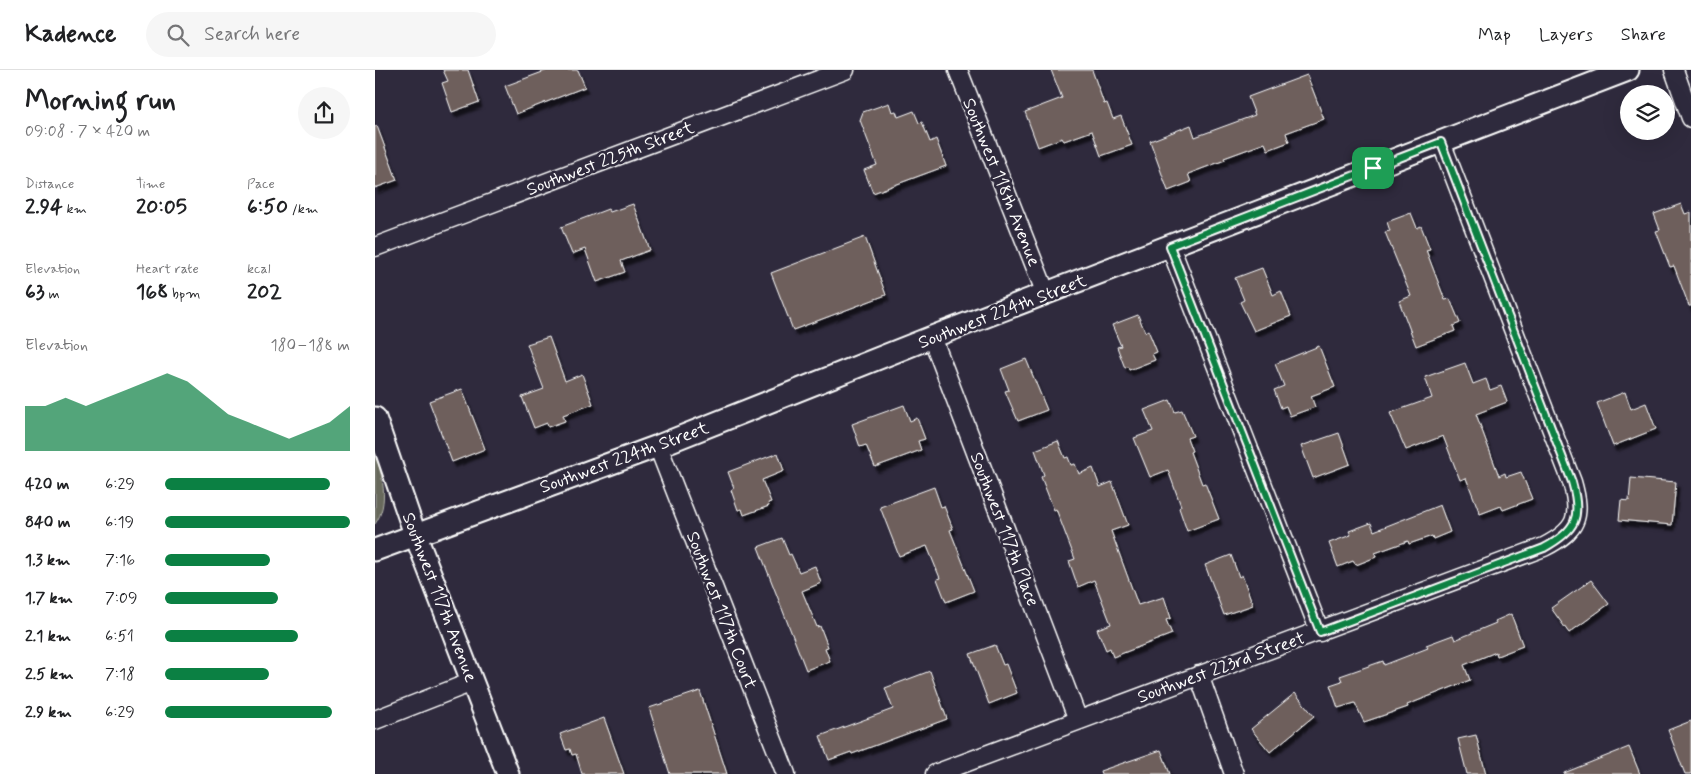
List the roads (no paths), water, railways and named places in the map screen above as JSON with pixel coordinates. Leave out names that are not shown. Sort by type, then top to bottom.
[{"type":"street","name":"Southwest 225th Street","points":[[375,247],[845,70]]},
{"type":"street","name":"Southwest 118th Avenue","points":[[958,70],[1046,294]]},
{"type":"street","name":"Southwest 224th Street","points":[[375,550],[658,446],[932,337],[1627,70]]},
{"type":"street","points":[[1674,70],[1691,118]]},
{"type":"street","name":"Southwest 223rd Street","points":[[935,774],[1544,548],[1570,528],[1576,518],[1577,509],[1572,482],[1441,142]]},
{"type":"street","points":[[1170,246],[1320,632]]},
{"type":"street","name":"Southwest 117th Place","points":[[932,337],[1078,720]]},
{"type":"street","name":"Southwest 117th Avenue","points":[[375,418],[415,534],[508,774]]},
{"type":"street","name":"Southwest 117th Court","points":[[658,446],[786,774]]},
{"type":"street","points":[[1199,675],[1235,774]]},
{"type":"street","points":[[375,720],[472,682]]}]
